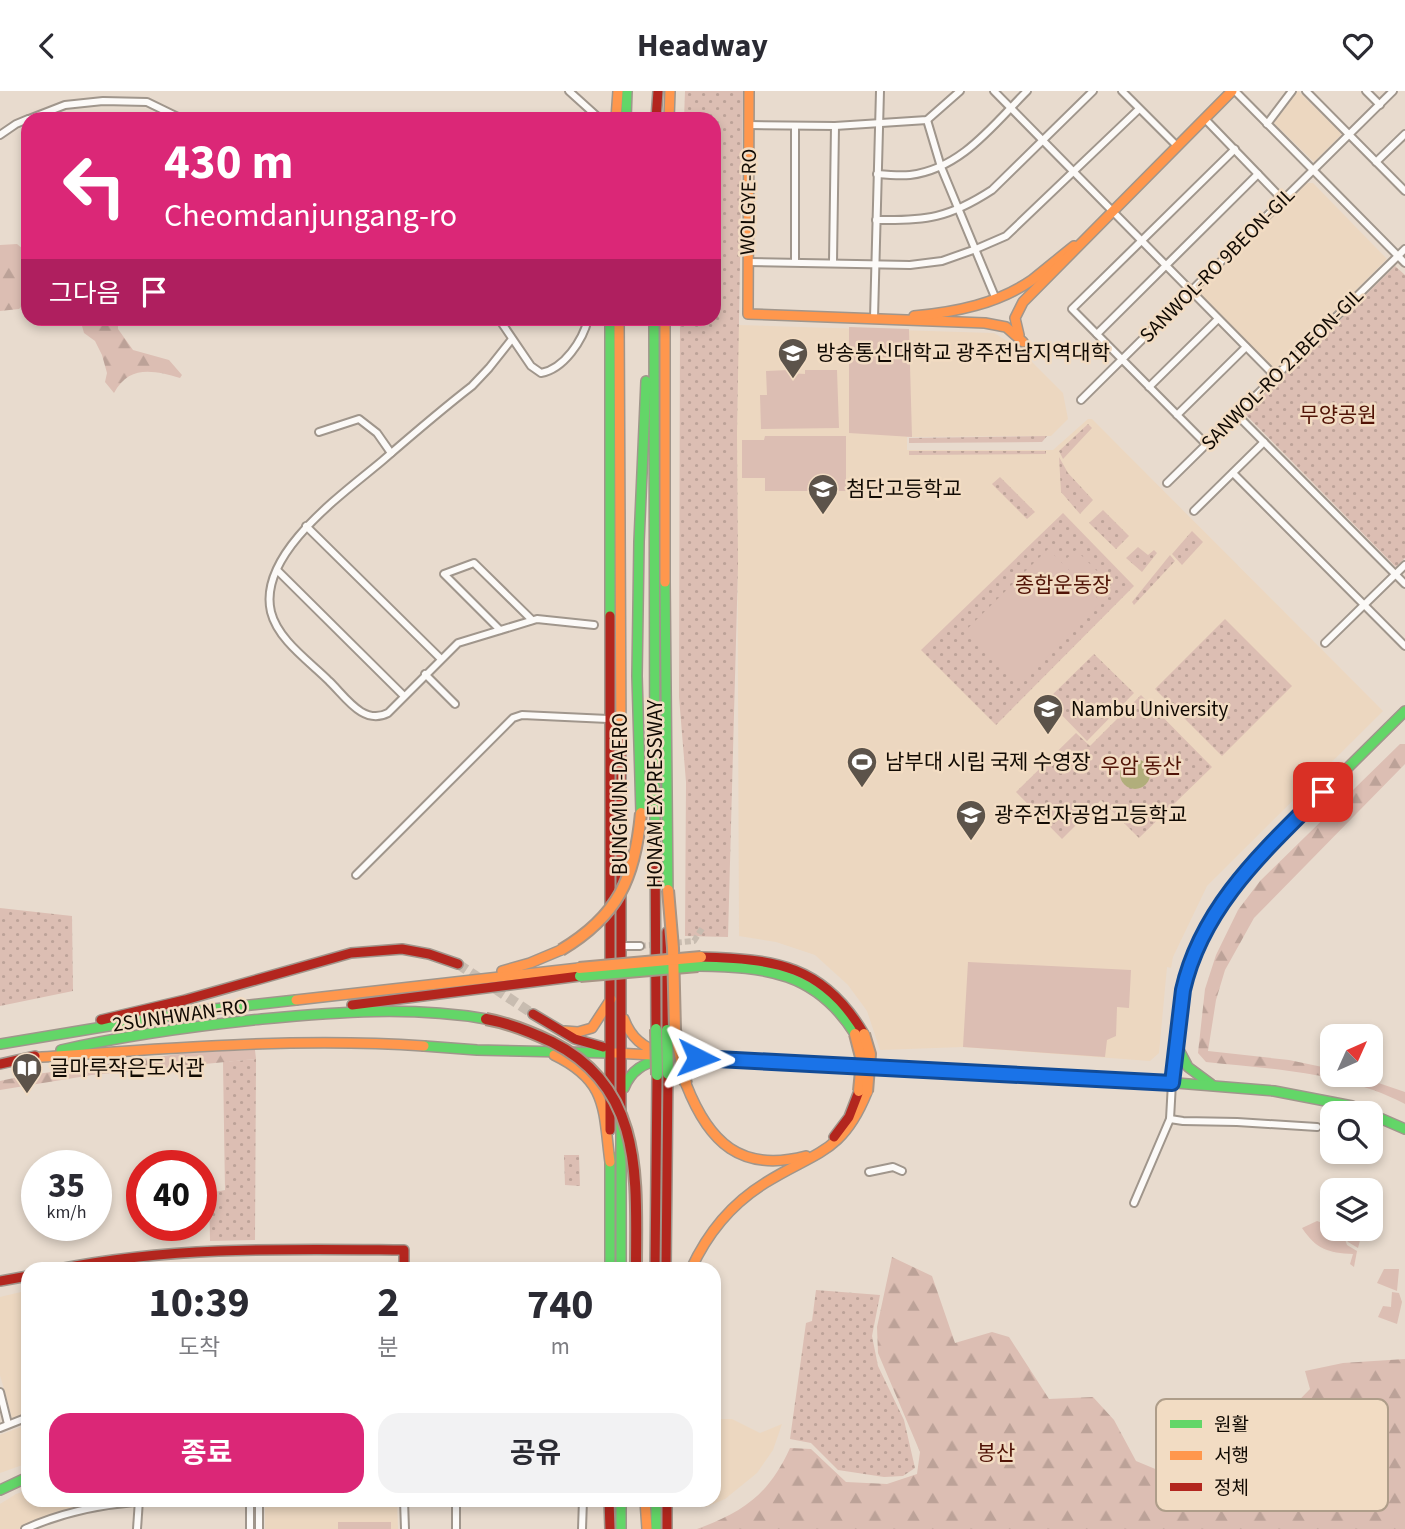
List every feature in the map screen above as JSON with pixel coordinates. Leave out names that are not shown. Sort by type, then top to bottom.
[{"type":"main road","points":[[616,112],[618,91]]},
{"type":"main road","points":[[626,112],[627,91]]},
{"type":"main road","points":[[656,112],[658,91]]},
{"type":"main road","points":[[669,112],[670,91]]},
{"type":"main road","name":"WOLGYE-RO","points":[[749,91],[748,314],[874,318]]},
{"type":"main road","points":[[890,319],[968,309],[1031,279],[1081,241],[1234,91]]},
{"type":"main road","points":[[997,325],[1008,323],[1081,241]]},
{"type":"main road","points":[[874,318],[997,325],[1006,327],[1023,342],[1014,325],[1010,299],[995,298]]},
{"type":"main road","points":[[995,298],[986,314],[997,325]]},
{"type":"main road","name":"BUNGMUN-DAERO","points":[[610,326],[608,719],[616,1002],[610,1162],[610,1262]]},
{"type":"main road","name":"BUNGMUN-DAERO","points":[[616,1002],[621,946],[619,326]]},
{"type":"main road","points":[[361,993],[514,968],[561,950],[586,935],[617,902],[633,870],[640,813],[639,596],[647,326]]},
{"type":"main road","name":"HONAM EXPRESSWAY","points":[[653,326],[666,1262]]},
{"type":"main road","name":"HONAM EXPRESSWAY","points":[[662,1030],[668,890],[664,326]]},
{"type":"main road","points":[[1172,1083],[1180,1004],[1186,976],[1205,933],[1230,890],[1253,862],[1405,711]]},
{"type":"main road","points":[[668,890],[676,1030],[685,1084],[696,1112],[715,1138],[742,1155],[772,1162],[802,1158],[831,1140],[849,1117],[863,1092]]},
{"type":"main road","points":[[20,1039],[185,1000],[351,953],[402,949],[429,954],[457,964]]},
{"type":"main road","points":[[361,993],[580,972],[731,966],[760,968],[797,979],[826,997],[852,1028],[862,1061],[861,1112],[845,1136],[820,1155],[764,1183],[747,1195],[718,1223],[695,1262]]},
{"type":"main road","points":[[312,1013],[330,1008],[580,972]]},
{"type":"main road","name":"2SUNHWAN-RO","points":[[0,1044],[205,1010],[361,993]]},
{"type":"main road","points":[[559,1030],[576,1033],[595,1027],[600,1020],[603,1006],[616,1002],[627,1030],[635,1041],[648,1049],[673,1057]]},
{"type":"main road","points":[[312,1013],[404,1010],[452,1013],[498,1021],[529,1031],[578,1056],[600,1076],[625,1121],[632,1149],[636,1262]]},
{"type":"main road","name":"2SUNHWAN-RO","points":[[0,1064],[104,1040],[312,1013]]},
{"type":"main road","points":[[533,1014],[589,1045],[616,1053]]},
{"type":"main road","points":[[28,1058],[178,1048],[365,1042],[534,1052],[616,1053],[1172,1083],[1274,1091],[1352,1106],[1405,1129]]},
{"type":"main road","points":[[1176,1043],[1188,1067],[1216,1086]]},
{"type":"main road","points":[[534,1052],[564,1059],[583,1070],[591,1079],[601,1102],[610,1162]]},
{"type":"main road","name":"BUNGMUN-DAERO","points":[[616,1053],[621,1102],[621,1262]]},
{"type":"main road","points":[[621,1102],[625,1084],[634,1070],[656,1060],[673,1057]]},
{"type":"main road","name":"HONAM EXPRESSWAY","points":[[655,1262],[662,1075]]},
{"type":"main road","points":[[104,1262],[163,1253],[229,1250],[404,1250],[404,1262]]},
{"type":"main road","points":[[0,1281],[21,1277]]},
{"type":"main road","points":[[0,1490],[21,1480]]},
{"type":"main road","points":[[609,1507],[610,1529]]},
{"type":"main road","points":[[621,1507],[621,1529]]},
{"type":"main road","points":[[645,1507],[647,1529]]},
{"type":"main road","points":[[656,1507],[656,1529]]},
{"type":"street","points":[[569,91],[591,112]]},
{"type":"street","points":[[874,318],[880,91]]},
{"type":"street","points":[[749,125],[835,126],[927,120],[960,91]]},
{"type":"street","points":[[994,91],[1275,376]]},
{"type":"street","points":[[877,174],[910,175],[941,167],[961,156],[1027,91]]},
{"type":"street","points":[[876,220],[916,220],[959,210],[992,190],[1093,91]]},
{"type":"street","points":[[1122,91],[1177,146]]},
{"type":"street","points":[[1234,91],[1405,263]]},
{"type":"street","points":[[1268,124],[1292,91]]},
{"type":"street","points":[[1306,91],[1405,191]]},
{"type":"street","points":[[1366,91],[1380,105]]},
{"type":"street","name":"SANWOL-RO 9BEON-GIL","points":[[1081,400],[1393,91]]},
{"type":"street","points":[[47,112],[65,105],[103,101],[147,102],[168,112]]},
{"type":"street","points":[[748,261],[910,265],[942,261],[976,249],[1006,236],[1139,109]]},
{"type":"street","points":[[1205,119],[1283,199]]},
{"type":"street","points":[[927,120],[941,167],[995,298]]},
{"type":"street","points":[[0,135],[21,122]]},
{"type":"street","points":[[834,262],[835,126]]},
{"type":"street","points":[[794,261],[795,127]]},
{"type":"street","points":[[1376,162],[1405,134]]},
{"type":"street","points":[[1122,359],[1072,309],[1234,149]]},
{"type":"street","points":[[1097,334],[1258,174]]},
{"type":"street","name":"SANWOL-RO 21BEON-GIL","points":[[1167,483],[1405,249]]},
{"type":"street","points":[[1149,387],[1218,319]]},
{"type":"street","points":[[504,326],[535,371],[541,373],[556,368],[569,354],[586,326]]},
{"type":"street","points":[[512,339],[472,386],[338,496],[306,526],[293,544],[271,586],[271,610],[279,630],[288,641],[363,714],[380,717],[388,713],[458,643],[532,620],[594,625]]},
{"type":"street","points":[[1178,415],[1247,347]]},
{"type":"street","name":"SANWOL-RO 9BEON-GIL","points":[[1122,359],[1206,445]]},
{"type":"street","points":[[1237,415],[1405,584]]},
{"type":"street","points":[[319,432],[359,419],[377,433],[391,453]]},
{"type":"street","points":[[1194,510],[1264,442]]},
{"type":"street","points":[[1233,473],[1405,646]]},
{"type":"street","points":[[306,526],[440,659]]},
{"type":"street","points":[[500,630],[444,574],[474,563],[532,620]]},
{"type":"street","points":[[1325,643],[1405,565]]},
{"type":"street","points":[[278,571],[404,696]]},
{"type":"street","points":[[425,674],[455,704]]},
{"type":"street","name":"BUNGMUN-DAERO","points":[[356,875],[513,717],[522,715],[608,719]]},
{"type":"street","points":[[621,946],[640,946]]},
{"type":"street","points":[[1134,1203],[1170,1119],[1172,1083]]},
{"type":"street","points":[[1170,1119],[1317,1127]]},
{"type":"street","points":[[869,1172],[893,1167],[902,1171]]},
{"type":"street","points":[[0,1392],[8,1424]]},
{"type":"street","points":[[0,1428],[21,1419]]},
{"type":"street","points":[[24,1529],[47,1519],[91,1507]]},
{"type":"street","points":[[137,1529],[139,1507]]},
{"type":"street","points":[[250,1507],[250,1529]]},
{"type":"street","points":[[259,1507],[259,1529]]},
{"type":"street","points":[[404,1507],[404,1529]]},
{"type":"street","points":[[456,1507],[456,1529]]},
{"type":"street","points":[[581,1507],[582,1529]]},
{"type":"shaded area","points":[[1298,91],[1342,134],[1314,162],[1274,123]]},
{"type":"shaded area","points":[[1306,183],[1313,183],[1387,259],[1279,367],[1271,367],[1197,291]]},
{"type":"shaded area","name":"Nambu University","points":[[738,325],[994,333],[1017,347],[1063,393],[1068,419],[1051,436],[907,437],[907,450],[1053,450],[1088,419],[1092,419],[1383,711],[1207,886],[1173,957],[1171,968],[1167,967],[1159,1053],[1150,1061],[963,1047],[880,1050],[867,1011],[848,985],[815,955],[776,942],[739,936]]},
{"type":"shaded area","points":[[1135,759],[1146,763],[1150,774],[1146,785],[1135,789],[1124,785],[1120,774],[1124,763]]},
{"type":"shaded area","points":[[21,1292],[21,1416],[12,1418],[0,1375],[0,1297]]},
{"type":"shaded area","points":[[721,1419],[732,1419],[760,1433],[782,1424],[773,1450],[757,1473],[721,1501]]},
{"type":"shaded area","points":[[21,1427],[21,1466],[0,1473],[0,1435]]},
{"type":"shaded area","points":[[21,1492],[21,1507],[80,1507],[59,1511],[19,1529],[0,1529],[0,1504]]},
{"type":"shaded area","points":[[265,1507],[397,1507],[398,1529],[265,1529]]},
{"type":"green space","points":[[685,91],[743,91],[737,434],[738,566],[728,937],[685,936],[686,782],[679,697],[680,326],[721,326],[721,112],[684,112]]},
{"type":"green space","points":[[17,244],[21,247],[19,309],[0,311],[0,245]]},
{"type":"green space","name":"무양공원","points":[[1395,266],[1405,275],[1405,558],[1396,567],[1245,414]]},
{"type":"green space","points":[[82,326],[118,326],[133,350],[169,360],[182,375],[180,378],[151,372],[134,374],[120,384],[114,393],[105,382],[107,373],[95,341],[84,333]]},
{"type":"green space","points":[[849,327],[909,329],[912,437],[849,433]]},
{"type":"green space","points":[[789,370],[789,373],[805,374],[805,370],[837,370],[839,428],[761,429],[760,395],[767,395],[766,371]]},
{"type":"green space","points":[[1088,424],[1092,428],[1063,459],[1059,451]]},
{"type":"green space","points":[[765,436],[846,436],[846,491],[765,491],[765,478],[742,478],[742,440],[764,440]]},
{"type":"green space","points":[[1047,436],[1042,442],[909,443],[909,438]]},
{"type":"green space","points":[[909,451],[1046,451],[1046,454],[909,455]]},
{"type":"green space","points":[[1059,457],[1068,473],[1093,500],[1080,514],[1061,492]]},
{"type":"green space","points":[[1000,477],[1035,512],[1027,519],[992,484]]},
{"type":"green space","points":[[1103,510],[1129,536],[1116,549],[1089,523]]},
{"type":"green space","name":"종합운동장","points":[[1063,513],[1134,586],[996,725],[921,650]]},
{"type":"green space","points":[[1192,531],[1203,542],[1182,565],[1172,554]]},
{"type":"green space","points":[[1138,547],[1148,555],[1154,550],[1157,553],[1142,572],[1126,558]]},
{"type":"green space","points":[[1048,549],[1101,602],[1018,686],[964,632]]},
{"type":"green space","points":[[1076,550],[1098,572],[1088,584],[1065,560]]},
{"type":"green space","points":[[1170,555],[1175,561],[1134,605],[1132,602]]},
{"type":"green space","points":[[1225,619],[1292,686],[1222,756],[1155,689]]},
{"type":"green space","points":[[1094,654],[1134,693],[1087,741],[1047,700]]},
{"type":"green space","name":"우암 동산","points":[[1141,695],[1212,767],[1139,838],[1101,800],[1062,839],[1016,792],[1076,733],[1090,746]]},
{"type":"green space","points":[[1400,744],[1405,744],[1405,764],[1254,918],[1225,970],[1216,1000],[1208,1051],[1289,1060],[1320,1066],[1320,1076],[1206,1062],[1198,1053],[1205,989],[1216,955],[1238,910],[1260,881]]},
{"type":"green space","points":[[0,908],[72,916],[73,991],[0,1006]]},
{"type":"green space","points":[[968,962],[1131,970],[1129,1008],[1117,1007],[1116,1036],[1107,1040],[1105,1057],[963,1047]]},
{"type":"green space","points":[[255,1050],[256,1059],[92,1075],[0,1090],[0,1081],[23,1076],[192,1052]]},
{"type":"green space","points":[[256,1059],[255,1240],[217,1241],[217,1192],[225,1190],[223,1062]]},
{"type":"green space","points":[[1383,1085],[1405,1092],[1405,1104],[1364,1087],[1383,1087]]},
{"type":"green space","points":[[564,1155],[579,1155],[580,1186],[565,1185]]},
{"type":"green space","points":[[1317,1221],[1320,1222],[1320,1241],[1346,1241],[1347,1245],[1357,1251],[1354,1267],[1350,1264],[1353,1254],[1323,1248],[1312,1241],[1302,1228]]},
{"type":"green space","points":[[1347,1241],[1360,1241],[1358,1248]]},
{"type":"green space","name":"봉산","points":[[892,1257],[932,1276],[955,1343],[992,1332],[1009,1337],[1049,1399],[1093,1397],[1114,1420],[1136,1461],[1156,1469],[1156,1511],[1388,1511],[1388,1399],[1300,1399],[1310,1389],[1305,1371],[1343,1363],[1405,1359],[1405,1529],[697,1529],[728,1516],[753,1499],[773,1478],[790,1448],[811,1449],[846,1482],[887,1484],[917,1474],[920,1452],[878,1353],[877,1327]]},
{"type":"green space","points":[[1384,1269],[1399,1269],[1397,1291],[1377,1283]]},
{"type":"green space","points":[[816,1290],[880,1295],[872,1336],[878,1366],[904,1420],[915,1468],[903,1476],[884,1477],[838,1470],[811,1443],[790,1439],[806,1323],[812,1321]]},
{"type":"green space","points":[[1392,1292],[1399,1293],[1402,1302],[1397,1324],[1378,1317],[1383,1306],[1391,1307]]},
{"type":"green space","points":[[338,1522],[391,1522],[391,1529],[338,1529]]},
{"type":"tunnel","points":[[640,946],[694,941],[703,927]]},
{"type":"tunnel","points":[[458,964],[533,1014]]},
{"type":"traffic: fast","points":[[626,112],[627,91]]},
{"type":"traffic: fast","points":[[610,326],[610,616]]},
{"type":"traffic: fast","points":[[654,326],[655,826]]},
{"type":"traffic: fast","points":[[641,813],[637,676],[646,381]]},
{"type":"traffic: fast","points":[[665,582],[668,898]]},
{"type":"traffic: fast","points":[[1294,821],[1405,711]]},
{"type":"traffic: fast","points":[[698,966],[746,968],[787,977],[824,997],[855,1034]]},
{"type":"traffic: fast","points":[[580,976],[698,966]]},
{"type":"traffic: fast","points":[[0,1044],[205,1010],[296,1000]]},
{"type":"traffic: fast","points":[[61,1050],[186,1028],[318,1014],[402,1011],[486,1019]]},
{"type":"traffic: fast","points":[[656,1029],[657,1075]]},
{"type":"traffic: fast","points":[[667,1030],[668,1074]]},
{"type":"traffic: fast","points":[[424,1046],[610,1053]]},
{"type":"traffic: fast","points":[[1177,1046],[1188,1067],[1211,1084]]},
{"type":"traffic: fast","points":[[624,1088],[630,1076],[639,1068],[662,1059]]},
{"type":"traffic: fast","points":[[985,1073],[1164,1082],[1274,1091],[1352,1106],[1405,1129]]},
{"type":"traffic: fast","points":[[621,1109],[621,1262]]},
{"type":"traffic: fast","points":[[610,1156],[610,1262]]},
{"type":"traffic: fast","points":[[0,1490],[21,1480]]},
{"type":"traffic: fast","points":[[621,1507],[621,1529]]},
{"type":"traffic: fast","points":[[656,1507],[656,1529]]},
{"type":"traffic: slow","points":[[616,112],[618,91]]},
{"type":"traffic: slow","points":[[669,112],[670,91]]},
{"type":"traffic: slow","points":[[749,91],[748,314],[985,323],[1006,327],[1023,342]]},
{"type":"traffic: slow","points":[[1019,335],[1015,318],[1023,302],[1232,91]]},
{"type":"traffic: slow","points":[[914,316],[961,309],[1005,295],[1032,280],[1074,246]]},
{"type":"traffic: slow","points":[[619,326],[621,743]]},
{"type":"traffic: slow","points":[[665,326],[665,582]]},
{"type":"traffic: slow","points":[[561,950],[597,923],[620,893],[634,857],[641,813]]},
{"type":"traffic: slow","points":[[1172,1083],[1183,988],[1200,940],[1242,877],[1294,821]]},
{"type":"traffic: slow","points":[[668,890],[675,1030],[686,1084]]},
{"type":"traffic: slow","points":[[502,971],[561,950]]},
{"type":"traffic: slow","points":[[579,968],[701,957]]},
{"type":"traffic: slow","points":[[296,1000],[579,968]]},
{"type":"traffic: slow","points":[[565,1031],[578,1032],[592,1028],[611,999]]},
{"type":"traffic: slow","points":[[624,1019],[638,1041],[662,1054]]},
{"type":"traffic: slow","points":[[855,1034],[862,1061],[859,1091]]},
{"type":"traffic: slow","points":[[864,1034],[870,1054],[867,1092]]},
{"type":"traffic: slow","points":[[28,1058],[275,1043],[424,1046]]},
{"type":"traffic: slow","points":[[615,1053],[985,1073]]},
{"type":"traffic: slow","points":[[554,1055],[585,1075],[594,1086],[603,1112],[610,1162]]},
{"type":"traffic: slow","points":[[686,1084],[705,1123],[730,1149],[763,1160],[806,1156]]},
{"type":"traffic: slow","points":[[695,1262],[712,1232],[741,1200],[837,1140],[848,1128],[867,1092]]},
{"type":"traffic: slow","points":[[645,1507],[647,1529]]},
{"type":"traffic: jam","points":[[656,112],[658,91]]},
{"type":"traffic: jam","points":[[610,616],[610,1130]]},
{"type":"traffic: jam","points":[[621,743],[621,1109]]},
{"type":"traffic: jam","points":[[655,826],[656,1029]]},
{"type":"traffic: jam","points":[[667,932],[667,1030]]},
{"type":"traffic: jam","points":[[101,1020],[185,1000],[351,953],[402,949],[429,954],[458,964]]},
{"type":"traffic: jam","points":[[701,957],[752,960],[795,970],[832,993],[849,1011],[864,1034]]},
{"type":"traffic: jam","points":[[352,1005],[580,976]]},
{"type":"traffic: jam","points":[[533,1014],[575,1039],[603,1047]]},
{"type":"traffic: jam","points":[[486,1019],[520,1028],[552,1042],[582,1061],[604,1084],[619,1111],[629,1139],[636,1202],[636,1262]]},
{"type":"traffic: jam","points":[[0,1064],[35,1056]]},
{"type":"traffic: jam","points":[[666,1262],[668,1074]]},
{"type":"traffic: jam","points":[[655,1262],[657,1075]]},
{"type":"traffic: jam","points":[[834,1137],[849,1117],[859,1091]]},
{"type":"traffic: jam","points":[[102,1262],[188,1253],[317,1249],[404,1250],[404,1262]]},
{"type":"traffic: jam","points":[[0,1281],[21,1277]]},
{"type":"traffic: jam","points":[[609,1507],[610,1529]]},
{"type":"traffic: jam","points":[[667,1507],[667,1529]]},
{"type":"place","name":"방송통신대학교 광주전남지역대학","points":[[793,380]]},
{"type":"place","name":"첨단고등학교","points":[[823,516]]},
{"type":"place","name":"Nambu University","points":[[1048,736]]},
{"type":"place","name":"남부대 시립 국제 수영장","points":[[862,789]]},
{"type":"place","name":"광주전자공업고등학교","points":[[971,842]]},
{"type":"place","name":"글마루작은도서관","points":[[27,1095]]},
{"type":"route","points":[[698,1058],[1172,1083],[1180,1004],[1186,976],[1220,904],[1253,862],[1323,792]]}]
